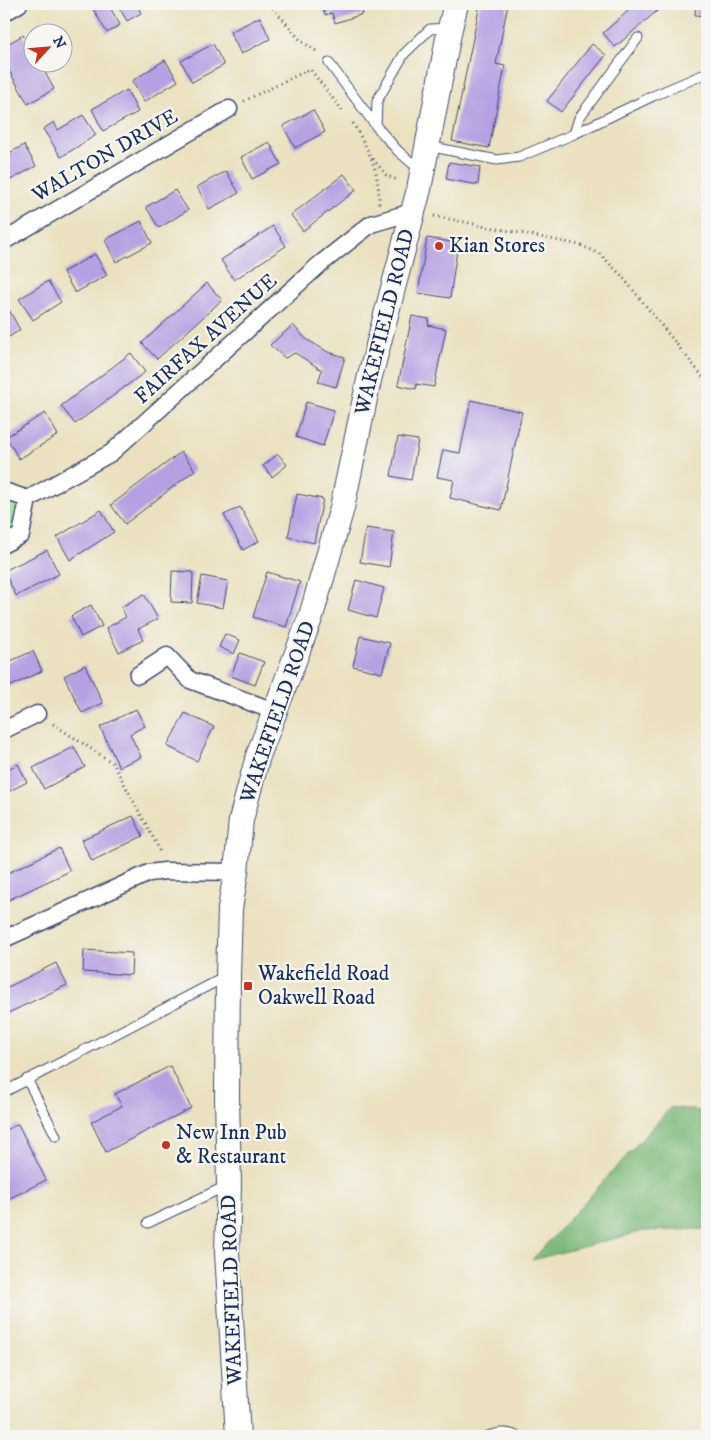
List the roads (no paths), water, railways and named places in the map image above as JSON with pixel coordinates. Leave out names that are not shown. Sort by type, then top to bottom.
[{"type":"main road","name":"WAKEFIELD ROAD","points":[[238,1436],[228,1252],[227,1097],[230,909],[241,820],[258,756],[311,616],[342,508],[369,380],[421,180],[456,4]]},
{"type":"street","points":[[4,13],[19,4]]},
{"type":"street","name":"WALTON DRIVE","points":[[4,241],[229,108]]},
{"type":"street","name":"FAIRFAX AVENUE","points":[[28,499],[111,453],[319,265],[371,224],[412,212]]},
{"type":"street","points":[[4,491],[28,499],[21,535],[4,544]]},
{"type":"street","points":[[138,674],[167,656],[190,680],[274,711]]},
{"type":"street","points":[[4,730],[37,714]]},
{"type":"street","points":[[4,939],[149,873],[165,871],[236,872]]},
{"type":"lane","points":[[376,126],[377,101],[404,54],[430,29],[450,28]]},
{"type":"lane","points":[[574,134],[579,118],[638,38]]},
{"type":"lane","points":[[329,63],[376,126],[421,180]]},
{"type":"lane","points":[[427,146],[497,160],[519,157],[574,134],[707,72]]},
{"type":"lane","points":[[4,1092],[228,976]]},
{"type":"lane","points":[[27,1079],[56,1136]]},
{"type":"lane","points":[[148,1223],[229,1185]]},
{"type":"lane","points":[[488,1436],[497,1433],[510,1433],[516,1436]]},
{"type":"place","name":"Kian Stores","points":[[439,246]]},
{"type":"place","name":"Wakefield Road Oakwell Road","points":[[248,986]]},
{"type":"place","name":"New Inn Pub & Restaurant","points":[[166,1145]]}]
